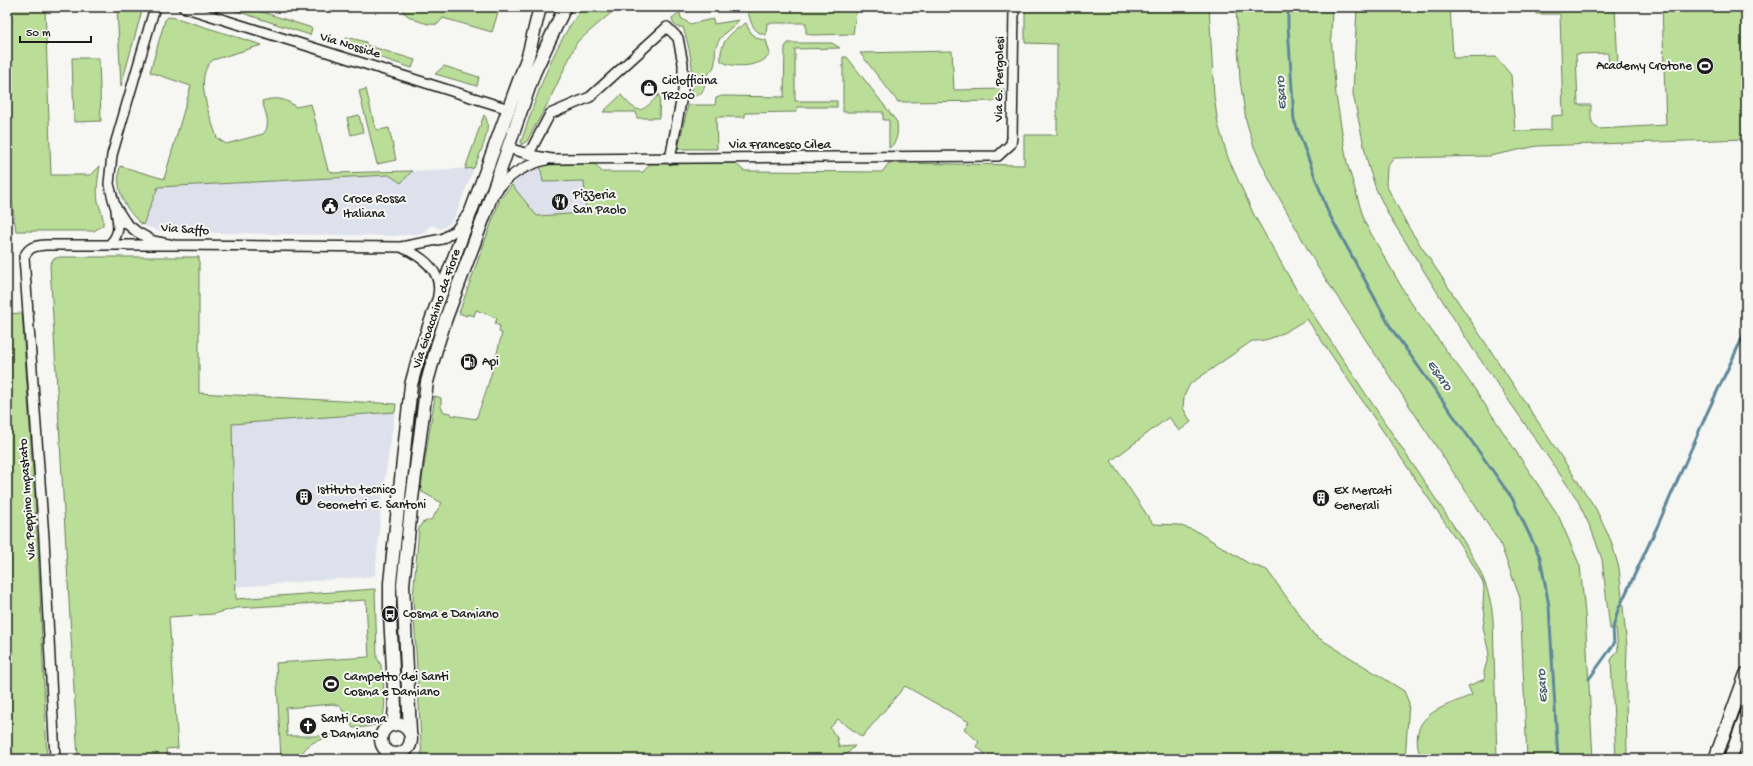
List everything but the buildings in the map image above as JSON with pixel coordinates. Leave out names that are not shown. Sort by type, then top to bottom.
[{"type":"street","name":"Via Saffo","points":[[155,7],[112,155],[109,184],[115,206],[126,223],[137,232],[154,241],[174,245],[401,247],[442,238],[456,230],[464,220],[476,195]]},
{"type":"street","name":"Via Nosside","points":[[183,7],[509,109]]},
{"type":"street","name":"Via Gioacchino da Fiore","points":[[393,725],[395,707],[390,614],[390,583],[411,385],[420,352],[434,312],[528,56],[540,7]]},
{"type":"street","name":"Via Gioacchino da Fiore","points":[[410,732],[403,585],[427,382],[436,346],[534,73],[565,7]]},
{"type":"street","name":"Via G. Pergolesi","points":[[1006,150],[1011,144],[1012,137],[1014,7]]},
{"type":"street","points":[[527,154],[532,148],[550,114],[590,97],[667,27],[678,38],[684,64],[683,91],[670,159]]},
{"type":"street","points":[[508,148],[527,154],[552,159]]},
{"type":"street","name":"Via Francesco Cilea","points":[[552,159],[985,157],[998,156],[1006,150]]},
{"type":"street","points":[[490,199],[503,182],[514,173],[530,164],[552,159]]},
{"type":"street","points":[[110,244],[116,239],[119,228],[115,206]]},
{"type":"street","name":"Via Peppino Impastato","points":[[55,759],[44,538],[24,257],[28,250],[34,246],[110,244],[174,245]]},
{"type":"street","points":[[401,247],[432,266],[439,289],[434,312]]},
{"type":"street","points":[[1715,759],[1745,680]]},
{"type":"street","points":[[1730,759],[1746,715]]},
{"type":"street","points":[[393,725],[403,726],[410,732],[410,753],[394,757],[384,749],[381,739],[384,730],[393,725]]},
{"type":"shaded area","points":[[540,165],[543,182],[584,181],[591,249],[537,216],[512,185],[524,172]]},
{"type":"shaded area","points":[[474,168],[455,216],[450,223],[441,229],[432,225],[425,230],[427,233],[391,236],[170,232],[159,231],[143,225],[158,187],[389,175],[401,183],[412,171]]},
{"type":"shaded area","points":[[395,412],[382,498],[375,576],[235,587],[232,424]]},
{"type":"green space","points":[[7,7],[45,7],[51,175],[91,175],[100,166],[97,192],[103,225],[94,231],[16,231],[9,182],[7,182]]},
{"type":"green space","points":[[117,7],[143,7],[121,86]]},
{"type":"green space","points":[[230,7],[247,7],[312,28],[310,35],[230,9]]},
{"type":"green space","points":[[403,7],[492,7],[499,9],[492,32],[443,18],[438,24],[424,23],[409,17],[403,11]]},
{"type":"green space","points":[[583,7],[618,7],[577,42],[549,101],[527,141],[521,145],[546,72],[562,39]]},
{"type":"green space","points":[[746,7],[857,7],[853,34],[811,35],[806,33],[806,23],[767,23],[766,35],[754,28]]},
{"type":"green space","points":[[1025,7],[1209,7],[1214,96],[1218,124],[1228,158],[1254,215],[1296,289],[1461,537],[1473,557],[1486,586],[1493,619],[1497,759],[1421,759],[1418,744],[1418,732],[1422,723],[1428,716],[1437,710],[1472,695],[1468,686],[1485,679],[1484,672],[1489,654],[1483,627],[1485,614],[1483,605],[1483,582],[1469,558],[1307,319],[1274,337],[1260,341],[1252,341],[1190,384],[1184,396],[1183,408],[1191,422],[1179,431],[1169,417],[1111,461],[1153,524],[1178,525],[1196,531],[1248,563],[1267,570],[1314,635],[1404,691],[1409,703],[1405,759],[985,759],[988,756],[976,746],[979,742],[964,729],[969,722],[905,686],[862,737],[838,719],[830,728],[837,738],[839,747],[855,746],[842,759],[422,759],[413,598],[419,528],[422,523],[432,519],[442,503],[422,492],[421,486],[435,396],[441,398],[441,407],[444,412],[451,413],[451,415],[476,419],[494,366],[502,333],[499,332],[500,326],[495,324],[497,318],[476,310],[474,316],[468,314],[467,316],[459,313],[500,199],[512,185],[537,216],[586,213],[584,181],[543,182],[540,165],[595,164],[602,172],[643,172],[650,164],[735,163],[744,171],[882,172],[889,163],[1024,165],[1024,135],[1057,135],[1057,44],[1025,43]]},
{"type":"green space","points":[[1236,7],[1332,7],[1331,37],[1336,95],[1347,163],[1365,223],[1409,300],[1474,388],[1558,515],[1580,566],[1585,613],[1593,759],[1527,759],[1520,598],[1500,543],[1317,266],[1270,181],[1254,147],[1246,120],[1240,80]]},
{"type":"green space","points":[[1357,7],[1450,7],[1453,58],[1496,57],[1511,75],[1515,131],[1551,130],[1551,116],[1563,115],[1560,14],[1536,14],[1536,7],[1615,7],[1618,65],[1609,66],[1608,53],[1576,54],[1578,105],[1591,105],[1592,122],[1599,129],[1666,125],[1662,7],[1746,7],[1746,139],[1537,146],[1490,156],[1394,158],[1387,167],[1386,185],[1409,228],[1596,509],[1611,541],[1619,568],[1627,647],[1627,759],[1616,759],[1611,660],[1618,650],[1616,628],[1610,629],[1602,559],[1592,531],[1577,499],[1473,349],[1388,214],[1376,189],[1368,165],[1353,94]]},
{"type":"green space","points":[[680,12],[681,18],[690,24],[713,19],[714,24],[739,20],[723,35],[718,42],[714,67],[709,73],[704,89],[700,94],[690,97],[692,88],[692,70],[688,44],[683,27],[675,26],[672,18]]},
{"type":"green space","points":[[168,17],[176,18],[262,45],[213,60],[207,67],[203,86],[205,98],[217,138],[226,144],[263,134],[266,130],[267,123],[262,101],[280,99],[296,107],[311,104],[328,170],[334,173],[412,171],[401,183],[389,175],[158,187],[143,225],[131,213],[122,198],[119,183],[120,166],[164,179],[191,86],[150,72],[165,20]]},
{"type":"green space","points":[[746,23],[753,35],[759,39],[766,40],[770,54],[761,62],[754,64],[740,66],[726,64],[721,61],[724,43],[735,30]]},
{"type":"green space","points":[[347,37],[366,42],[366,45],[415,60],[412,68],[345,46]]},
{"type":"green space","points":[[788,43],[832,43],[840,48],[795,49],[795,101],[837,101],[837,107],[797,107],[796,112],[745,113],[745,117],[716,117],[717,149],[678,149],[688,105],[715,105],[716,98],[722,96],[784,97],[785,47]]},
{"type":"green space","points":[[952,51],[954,90],[1004,89],[1004,101],[898,102],[860,53]]},
{"type":"green space","points":[[843,57],[847,57],[897,122],[896,140],[889,148],[889,120],[883,120],[883,112],[843,112]]},
{"type":"green space","points":[[72,58],[99,58],[101,121],[74,122]]},
{"type":"green space","points":[[444,66],[479,77],[477,86],[435,74]]},
{"type":"green space","points":[[366,89],[375,128],[379,130],[389,128],[396,160],[377,164],[359,91]]},
{"type":"green space","points":[[660,94],[659,118],[637,118],[636,112],[603,112],[621,95],[632,107],[640,110],[649,105]]},
{"type":"green space","points":[[359,115],[363,132],[351,135],[347,118]]},
{"type":"green space","points":[[484,115],[487,120],[487,133],[485,141],[474,168],[465,169]]},
{"type":"green space","points":[[60,257],[199,257],[199,393],[396,404],[395,412],[232,424],[236,599],[375,589],[377,658],[381,665],[385,703],[383,717],[380,721],[367,727],[353,728],[340,706],[333,704],[286,708],[287,736],[318,736],[350,733],[350,736],[327,738],[314,742],[308,746],[299,759],[281,759],[276,663],[369,657],[366,600],[236,608],[214,614],[169,617],[178,748],[166,749],[167,759],[78,759],[50,265],[53,259]]},
{"type":"green space","points":[[22,313],[38,546],[47,759],[7,759],[7,314]]},
{"type":"waterway","name":"Esaro","points":[[1288,7],[1294,120],[1328,212],[1391,328],[1512,498],[1540,557],[1549,606],[1558,759]]},
{"type":"waterway","points":[[1589,679],[1614,644],[1613,628],[1618,610],[1746,330]]},
{"type":"place","name":"Academy Crotone","points":[[1705,66]]},
{"type":"place","name":"Ciclofficina TR200","points":[[649,88]]},
{"type":"place","name":"Pizzeria San Paolo","points":[[560,202]]},
{"type":"place","name":"Croce Rossa Italiana","points":[[330,206]]},
{"type":"place","name":"Api","points":[[469,362]]},
{"type":"place","name":"Istituto tecnico Geometri E. Santoni","points":[[304,497]]},
{"type":"place","name":"Ex Mercati Generali","points":[[1321,498]]},
{"type":"place","name":"Cosma e Damiano","points":[[390,614]]},
{"type":"place","name":"Campetto dei Santi Cosma e Damiano","points":[[331,684]]},
{"type":"place","name":"Santi Cosma e Damiano","points":[[308,726]]}]
